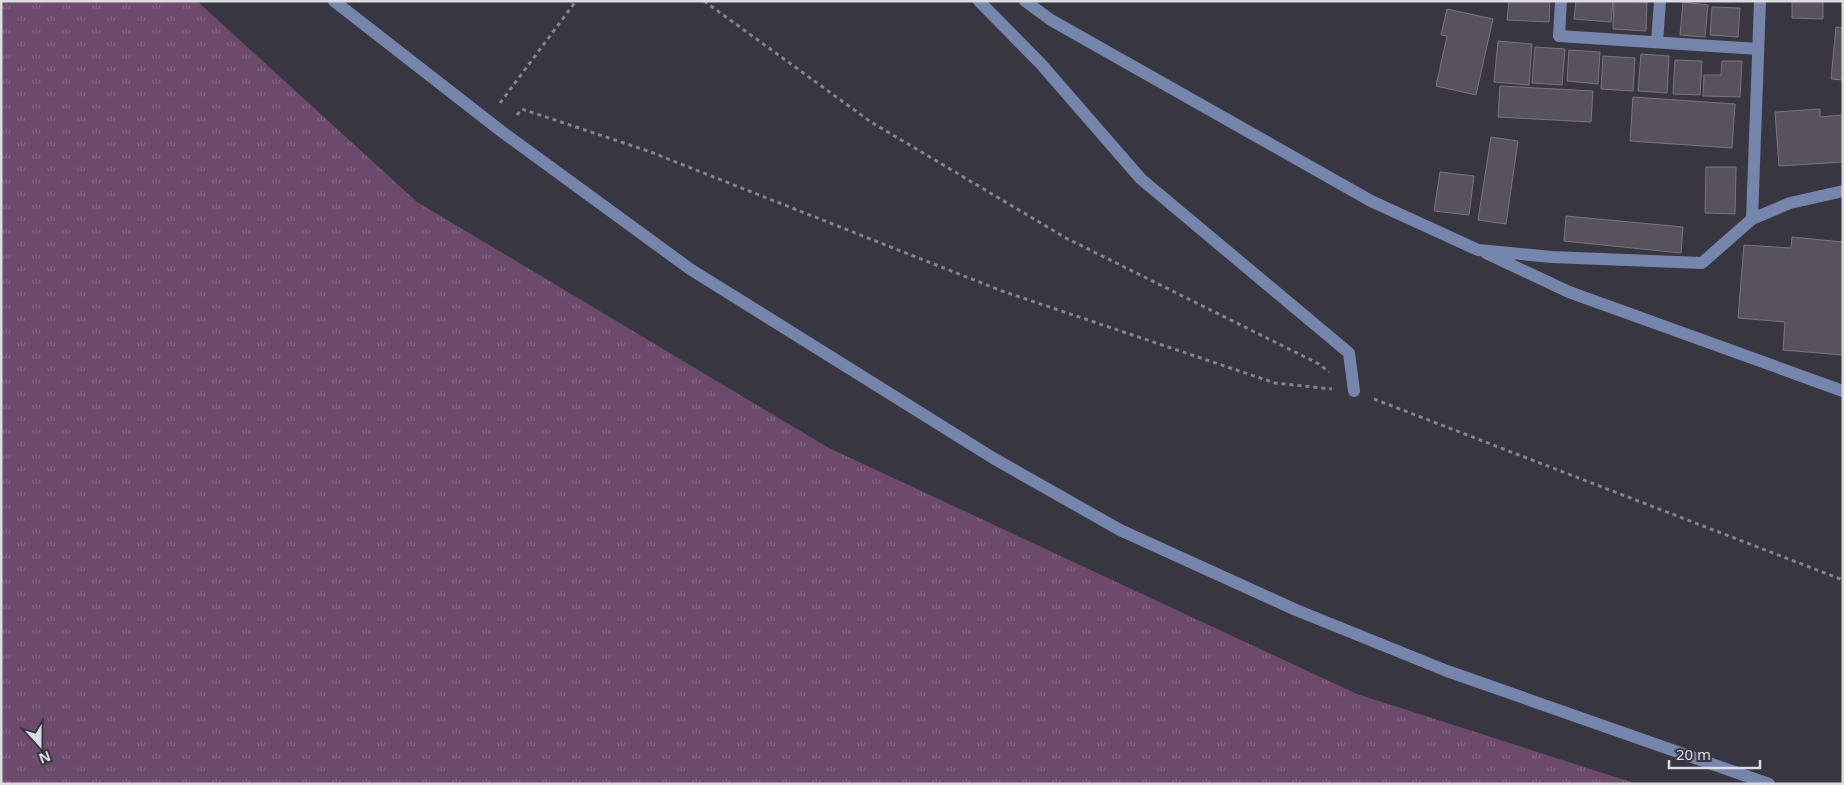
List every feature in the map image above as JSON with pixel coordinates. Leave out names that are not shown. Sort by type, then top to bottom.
[{"type":"street","points":[[334,1],[500,131],[690,269],[993,458],[1120,530],[1296,610],[1447,671],[1769,784]]},
{"type":"street","points":[[979,1],[1041,64],[1141,180],[1349,353],[1354,391]]},
{"type":"street","points":[[1025,1],[1051,20],[1371,201],[1569,292],[1843,391]]},
{"type":"street","points":[[1561,1],[1559,36],[1758,49]]},
{"type":"street","points":[[1658,42],[1660,1]]},
{"type":"street","points":[[1752,219],[1760,1]]},
{"type":"street","points":[[1478,250],[1552,257],[1702,263],[1752,219],[1790,204],[1843,191]]},
{"type":"path","points":[[487,120],[576,1]]},
{"type":"path","points":[[704,1],[871,122],[1066,238],[1319,364],[1354,391]]},
{"type":"path","points":[[500,131],[522,109],[648,151],[1002,291],[1274,383],[1354,391],[1843,580]]},
{"type":"green space","points":[[1,1],[197,1],[417,202],[829,448],[1357,694],[1637,784],[1,784]]},
{"type":"building","points":[[1509,1],[1550,1],[1549,22],[1507,20]]},
{"type":"building","points":[[1576,1],[1613,1],[1611,22],[1574,19]]},
{"type":"building","points":[[1614,1],[1647,2],[1646,31],[1613,29]]},
{"type":"building","points":[[1792,1],[1823,1],[1823,19],[1792,18]]},
{"type":"building","points":[[1683,2],[1708,5],[1705,37],[1680,35]]},
{"type":"building","points":[[1712,7],[1740,8],[1738,37],[1710,35]]},
{"type":"building","points":[[1447,9],[1493,19],[1476,95],[1436,86],[1447,36],[1441,35]]},
{"type":"building","points":[[1836,27],[1843,28],[1843,80],[1831,79]]},
{"type":"building","points":[[1498,41],[1532,44],[1529,85],[1494,82]]},
{"type":"building","points":[[1535,47],[1565,49],[1562,85],[1532,83]]},
{"type":"building","points":[[1569,50],[1600,52],[1598,84],[1567,81]]},
{"type":"building","points":[[1641,54],[1669,56],[1667,93],[1638,91]]},
{"type":"building","points":[[1603,56],[1635,58],[1633,91],[1601,89]]},
{"type":"building","points":[[1675,60],[1702,61],[1700,95],[1673,94]]},
{"type":"building","points":[[1722,61],[1742,61],[1740,97],[1703,96],[1704,75],[1721,75]]},
{"type":"building","points":[[1500,86],[1593,91],[1591,122],[1498,117]]},
{"type":"building","points":[[1633,97],[1735,104],[1732,148],[1630,141]]},
{"type":"building","points":[[1820,109],[1820,117],[1843,115],[1843,162],[1779,166],[1775,112]]},
{"type":"building","points":[[1491,137],[1518,141],[1506,224],[1478,220]]},
{"type":"building","points":[[1706,167],[1736,167],[1735,214],[1705,213]]},
{"type":"building","points":[[1440,172],[1474,176],[1469,215],[1434,211]]},
{"type":"building","points":[[1566,216],[1683,227],[1681,253],[1564,241]]},
{"type":"building","points":[[1792,237],[1843,242],[1843,355],[1783,350],[1785,322],[1738,318],[1744,245],[1791,248]]}]
